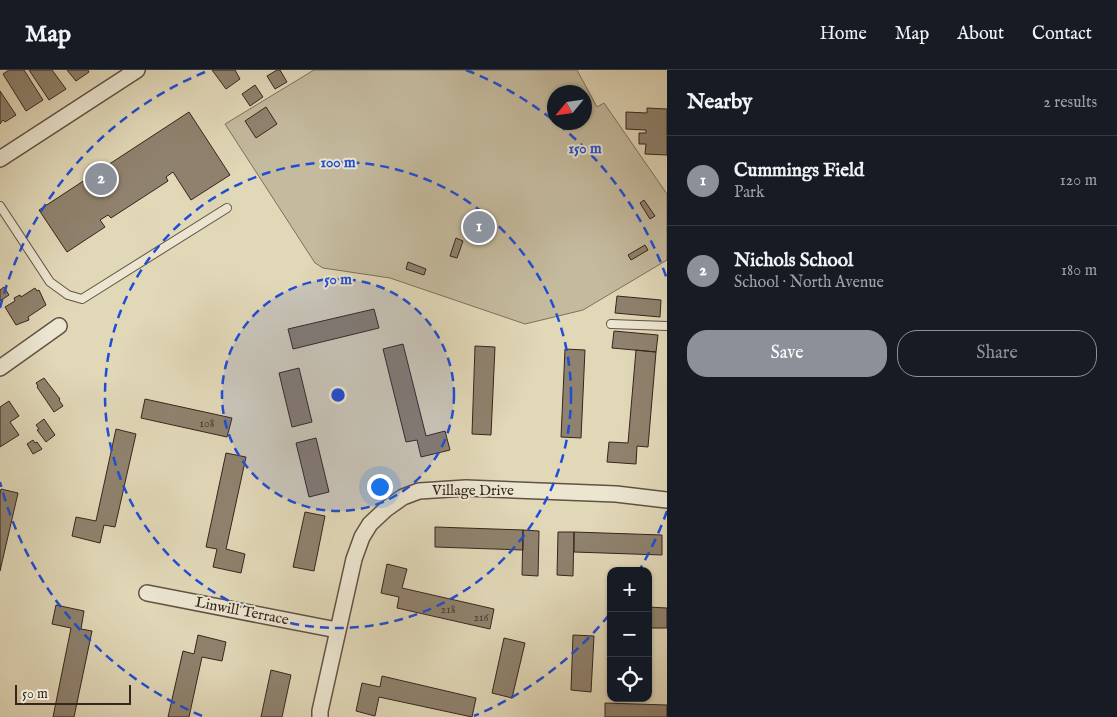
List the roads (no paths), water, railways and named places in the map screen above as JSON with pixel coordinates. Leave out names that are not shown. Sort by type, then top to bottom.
[{"type":"street","points":[[0,159],[137,70]]},
{"type":"street","points":[[0,368],[60,326]]},
{"type":"street","name":"Village Drive","points":[[320,717],[337,630],[354,559],[362,537],[370,524],[386,509],[402,498],[419,491],[466,488],[616,494],[667,500]]},
{"type":"street","name":"Linwill Terrace","points":[[147,593],[337,630]]},
{"type":"lane","points":[[0,206],[50,282],[68,295],[82,299],[227,208]]},
{"type":"lane","points":[[611,324],[667,326]]},
{"type":"place","name":"Nichols School","points":[[101,179]]},
{"type":"place","name":"Cummings Field","points":[[479,227]]}]
